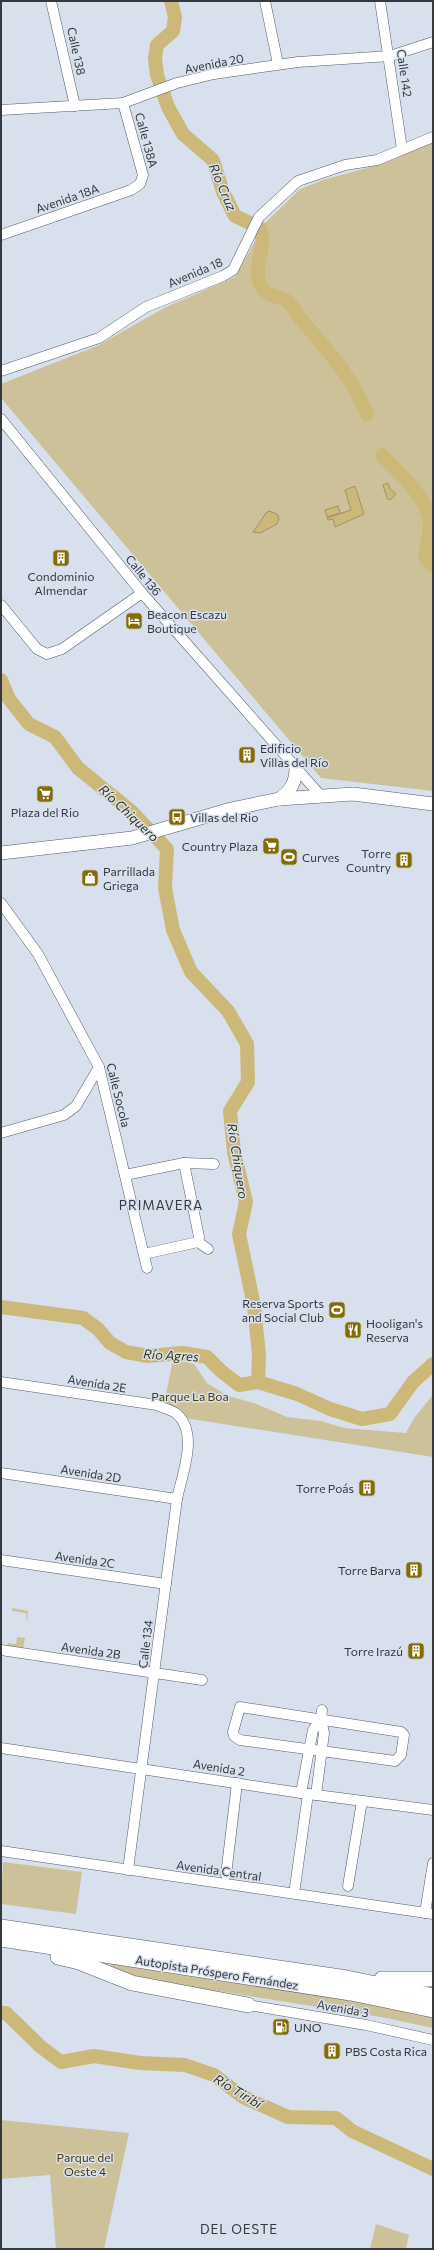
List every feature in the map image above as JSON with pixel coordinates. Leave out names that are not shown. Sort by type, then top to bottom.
[{"type":"highway","name":"Autopista Próspero Fernández","points":[[1,1927],[347,1978],[433,1996]]},
{"type":"highway","name":"Autopista Próspero Fernández","points":[[1,1940],[351,1993],[433,2010]]},
{"type":"highway","points":[[1,1940],[38,1953],[79,1962],[132,1983],[248,2005]]},
{"type":"highway","points":[[347,1978],[433,1979]]},
{"type":"main road","points":[[279,799],[290,790],[294,783],[296,768]]},
{"type":"main road","points":[[1,854],[132,838],[231,809],[279,799],[321,796],[381,796],[433,804]]},
{"type":"street","name":"Calle 138","points":[[51,1],[75,106]]},
{"type":"street","points":[[265,1],[278,64]]},
{"type":"street","name":"Calle 142","points":[[380,1],[390,56],[402,149]]},
{"type":"street","name":"Avenida 20","points":[[1,110],[123,103],[177,84],[214,74],[278,64],[390,56],[433,42]]},
{"type":"street","name":"Calle 138A","points":[[123,103],[144,175],[140,184]]},
{"type":"street","name":"Avenida 18","points":[[1,371],[99,338],[146,307],[224,276],[233,270],[259,217],[298,181],[339,167],[377,160],[433,137]]},
{"type":"street","name":"Avenida 18A","points":[[1,235],[131,190],[140,184]]},
{"type":"street","name":"Calle 136","points":[[1,419],[142,593],[321,796]]},
{"type":"street","points":[[1,605],[36,649],[47,654],[62,649],[142,593]]},
{"type":"street","name":"Calle Socola","points":[[1,903],[38,954],[99,1067],[148,1268]]},
{"type":"street","points":[[1,1133],[64,1115],[76,1106],[99,1067]]},
{"type":"street","points":[[184,1163],[199,1237],[198,1242]]},
{"type":"street","points":[[125,1175],[184,1163],[214,1164]]},
{"type":"street","points":[[144,1254],[198,1242],[208,1249]]},
{"type":"street","name":"Avenida 2E","points":[[1,1382],[157,1405],[176,1413],[184,1423]]},
{"type":"street","name":"Calle 134","points":[[128,1870],[177,1499],[188,1444],[187,1430],[184,1423]]},
{"type":"street","name":"Avenida 2D","points":[[1,1473],[177,1499]]},
{"type":"street","name":"Avenida 2C","points":[[1,1560],[166,1584]]},
{"type":"street","name":"Avenida 2B","points":[[1,1650],[202,1680]]},
{"type":"street","points":[[240,1707],[246,1707],[321,1715],[401,1732],[404,1735],[401,1756],[395,1761],[308,1749],[240,1740],[234,1736],[233,1732],[237,1711],[240,1707]]},
{"type":"street","points":[[296,1887],[308,1794],[308,1749],[313,1730],[321,1715]]},
{"type":"street","points":[[308,1794],[321,1751],[324,1733],[321,1715]]},
{"type":"street","name":"Avenida 2","points":[[1,1748],[308,1794],[433,1810]]},
{"type":"street","points":[[226,1875],[237,1783]]},
{"type":"street","points":[[348,1886],[362,1801]]},
{"type":"street","name":"Avenida Central","points":[[1,1851],[429,1913]]},
{"type":"street","points":[[429,1913],[433,1862]]},
{"type":"street","name":"Avenida 3","points":[[248,2005],[366,2025],[433,2040]]},
{"type":"green space","points":[[433,141],[433,791],[321,778],[1,398],[1,384],[97,346],[166,307],[235,277],[266,222],[300,189],[323,180],[385,163]]},
{"type":"green space","name":"Parque La Boa","points":[[173,1359],[194,1364],[207,1383],[228,1396],[254,1403],[287,1417],[321,1421],[344,1428],[406,1433],[414,1418],[433,1395],[433,1457],[185,1418],[176,1413],[165,1400]]},
{"type":"green space","points":[[12,1608],[28,1611],[27,1624],[26,1613],[12,1611]]},
{"type":"green space","points":[[17,1637],[25,1638],[23,1649],[7,1647],[8,1643],[16,1644]]},
{"type":"green space","points":[[3,1862],[82,1872],[76,1914],[1,1904]]},
{"type":"green space","points":[[114,1963],[433,2013],[433,2028],[386,2018],[218,1991],[206,1992],[131,1975],[109,1965]]},
{"type":"green space","name":"Parque del Oeste 4","points":[[1,2120],[129,2133],[104,2249],[56,2249],[50,2175],[1,2179]]},
{"type":"green space","points":[[376,2224],[409,2235],[406,2249],[370,2249]]},
{"type":"shaded area","points":[[388,483],[390,489],[396,494],[390,500],[387,498],[383,485]]},
{"type":"shaded area","points":[[355,486],[364,514],[335,527],[333,519],[328,520],[327,518],[351,510],[345,490]]},
{"type":"shaded area","points":[[338,506],[340,513],[327,517],[325,510]]},
{"type":"shaded area","points":[[269,511],[277,514],[279,518],[277,524],[260,533],[253,532],[266,513]]},
{"type":"waterway","name":"Río Cruz","points":[[171,1],[175,17],[173,31],[157,45],[155,58],[157,75],[168,107],[183,134],[213,160],[223,192],[235,216],[260,228],[262,242],[258,264],[258,279],[263,290],[269,294],[284,299],[290,304],[298,316],[337,362],[353,386],[367,414]]},
{"type":"waterway","name":"Río Cruz","points":[[382,455],[416,491],[426,508],[430,526],[425,557],[433,566]]},
{"type":"waterway","name":"Río Chiquero","points":[[1,680],[9,699],[29,724],[55,737],[78,768],[132,812],[167,849],[165,888],[173,930],[191,972],[228,1011],[247,1044],[248,1082],[230,1111],[234,1152],[246,1202],[239,1234],[254,1306],[259,1355],[258,1382]]},
{"type":"waterway","name":"Río Agres","points":[[1,1307],[83,1318],[98,1329],[110,1343],[126,1352],[148,1356],[182,1353],[207,1357],[221,1371],[239,1385],[258,1382],[297,1394],[330,1409],[362,1419],[390,1414],[413,1382],[433,1364]]},
{"type":"waterway","name":"Río Tiribí","points":[[1,2013],[6,2013],[41,2047],[61,2062],[94,2056],[140,2063],[185,2065],[214,2075],[243,2097],[288,2117],[336,2118],[352,2131],[433,2169]]},
{"type":"place","name":"Condominio Almendar","points":[[61,558]]},
{"type":"place","name":"Beacon Escazu Boutique","points":[[134,621]]},
{"type":"place","name":"Edificio Villas del Río","points":[[247,755]]},
{"type":"place","name":"Plaza del Rio","points":[[45,794]]},
{"type":"place","name":"Villas del Rio","points":[[177,817]]},
{"type":"place","name":"Country Plaza","points":[[271,846]]},
{"type":"place","name":"Curves","points":[[289,857]]},
{"type":"place","name":"Torre Country","points":[[404,860]]},
{"type":"place","name":"Parrillada Griega","points":[[90,878]]},
{"type":"place","name":"Reserva Sports and Social Club","points":[[337,1310]]},
{"type":"place","name":"Hooligan's Reserva","points":[[353,1330]]},
{"type":"place","name":"Torre Poás","points":[[367,1488]]},
{"type":"place","name":"Torre Barva","points":[[414,1570]]},
{"type":"place","name":"Torre Irazú","points":[[416,1651]]},
{"type":"place","name":"UNO","points":[[281,2027]]},
{"type":"place","name":"PBS Costa Rica","points":[[332,2051]]},
{"type":"district","name":"PRIMAVERA","points":[[161,1205]]},
{"type":"district","name":"DEL OESTE","points":[[239,2229]]}]
